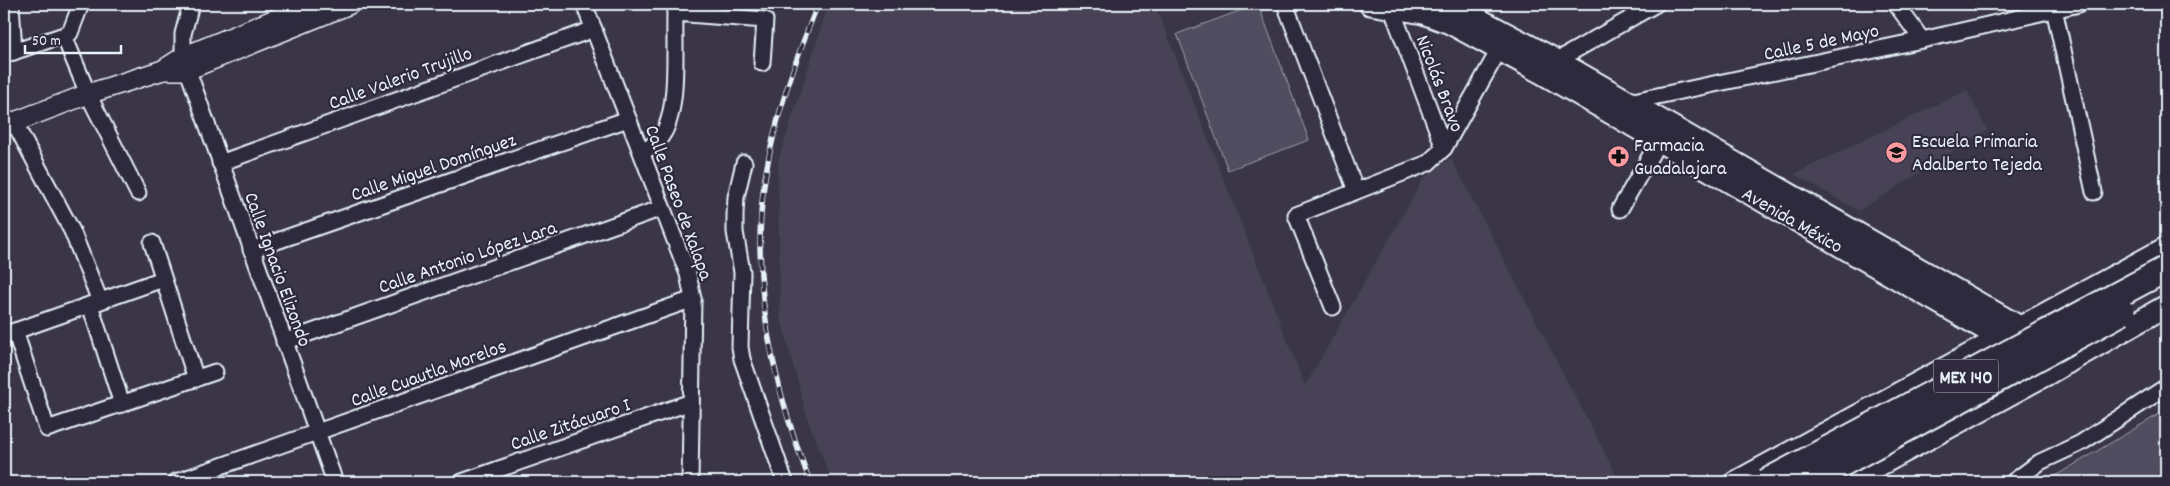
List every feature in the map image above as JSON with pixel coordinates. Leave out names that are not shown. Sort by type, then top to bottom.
[{"type":"highway","name":"MEX 140","points":[[1766,482],[2166,269]]},
{"type":"highway","name":"MEX 140","points":[[1808,482],[2166,288]]},
{"type":"main road","name":"Avenida México","points":[[1370,4],[1441,8],[1548,66],[1663,133],[2000,338],[2047,374]]},
{"type":"main road","name":"Avenida México","points":[[1441,8],[1499,50],[1548,66],[1629,102],[1663,133],[2020,327],[2067,363]]},
{"type":"main road","points":[[1736,482],[2166,248]]},
{"type":"main road","points":[[1848,482],[2067,363],[2166,306]]},
{"type":"street","points":[[11,4],[9,54],[64,36],[74,27],[81,4]]},
{"type":"street","points":[[185,64],[183,34],[191,4]]},
{"type":"street","points":[[185,64],[312,4]]},
{"type":"street","points":[[122,404],[95,303],[72,231],[9,124],[88,94],[185,64],[350,4]]},
{"type":"street","name":"Calle Paseo de Xalapa","points":[[584,4],[688,274],[692,300],[690,482]]},
{"type":"street","points":[[1285,4],[1356,191]]},
{"type":"street","points":[[1548,66],[1656,4]]},
{"type":"street","points":[[1896,4],[1922,40]]},
{"type":"street","name":"Calle 5 de Mayo","points":[[1629,102],[1922,40],[2053,6],[2078,4]]},
{"type":"street","name":"Nicolás Bravo","points":[[1391,5],[1444,148]]},
{"type":"street","points":[[2053,6],[2094,192]]},
{"type":"street","points":[[642,153],[657,142],[664,133],[669,120],[673,102],[675,13],[766,20],[762,63]]},
{"type":"street","name":"Calle Valerio Trujillo","points":[[220,162],[594,29]]},
{"type":"street","points":[[64,36],[88,94],[138,193]]},
{"type":"street","points":[[1333,307],[1296,216],[1428,163],[1444,148],[1499,50]]},
{"type":"street","name":"Calle Ignacio Elizondo","points":[[185,64],[335,482]]},
{"type":"street","name":"Calle Miguel Domínguez","points":[[251,250],[628,120]]},
{"type":"street","points":[[1620,209],[1663,133]]},
{"type":"street","points":[[744,163],[736,197],[735,214],[735,232],[742,272],[740,347],[742,358],[786,482]]},
{"type":"street","name":"Calle Antonio López Lara","points":[[284,342],[662,208]]},
{"type":"street","points":[[152,243],[196,379]]},
{"type":"street","points":[[164,279],[9,333],[47,429],[215,372]]},
{"type":"street","name":"Calle Cuautla Morelos","points":[[176,482],[692,300]]},
{"type":"street","points":[[2013,482],[2040,462],[2081,443],[2166,386]]},
{"type":"street","name":"Calle Zitácuaro I","points":[[462,482],[691,402]]},
{"type":"shaded area","points":[[829,4],[1155,4],[1305,386],[1425,176],[1451,158],[1620,482],[832,482],[807,417],[780,315],[778,161]]},
{"type":"shaded area","points":[[1258,4],[1309,140],[1228,170],[1177,34]]},
{"type":"shaded area","name":"Escuela Primaria Adalberto Tejeda","points":[[1967,90],[1987,130],[1859,211],[1794,174]]},
{"type":"shaded area","points":[[2166,410],[2166,482],[2045,482]]},
{"type":"railway","points":[[810,482],[785,408],[775,371],[762,294],[760,255],[765,178],[774,133],[801,47],[818,4]]},
{"type":"place","name":"Escuela Primaria Adalberto Tejeda","points":[[1896,152]]},
{"type":"place","name":"Farmacia Guadalajara","points":[[1618,156]]}]
